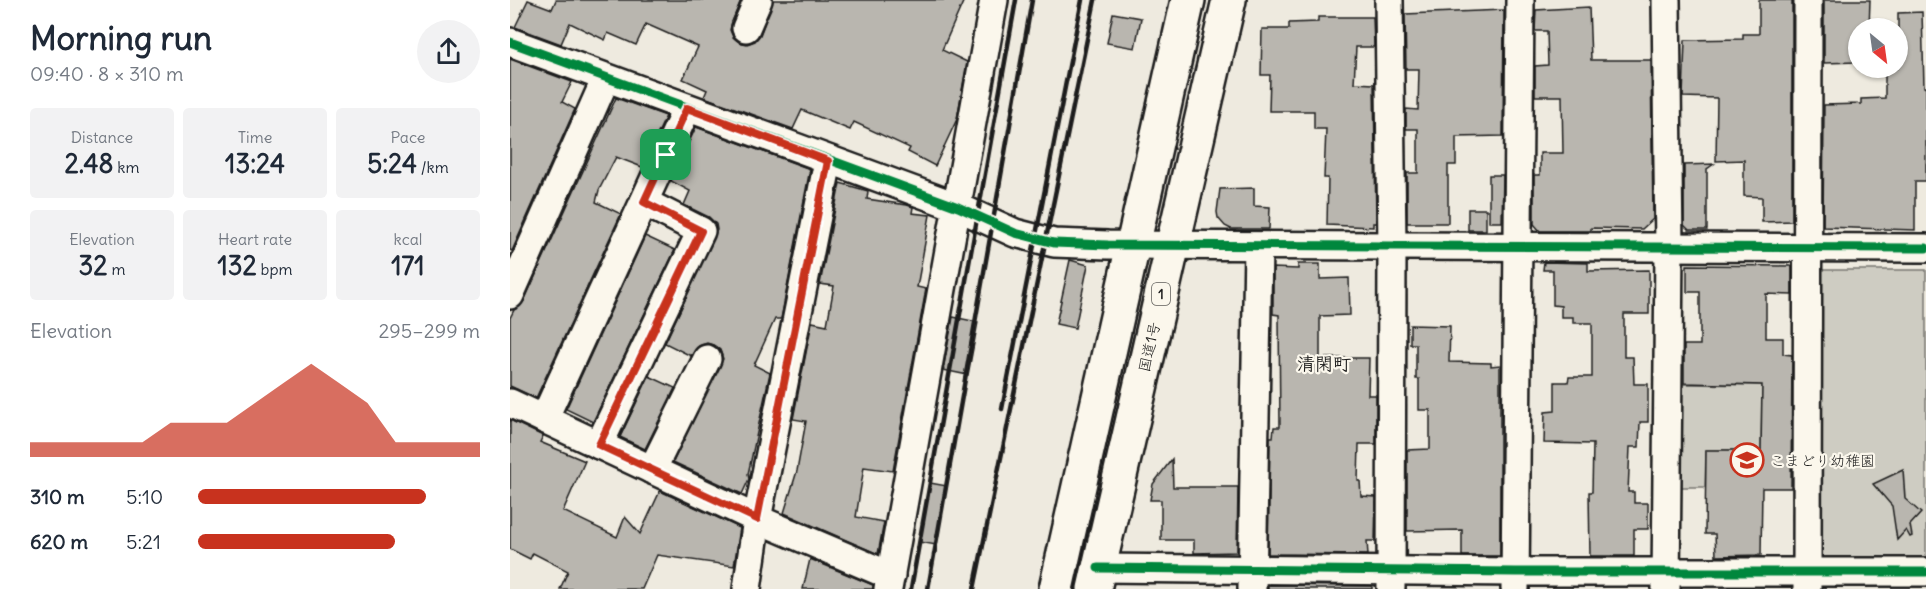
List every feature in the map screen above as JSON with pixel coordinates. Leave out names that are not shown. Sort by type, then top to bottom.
[{"type":"highway","points":[[1056,589],[1188,0]]},
{"type":"highway","name":"国道1号","points":[[1096,579],[1229,0]]},
{"type":"street","points":[[746,28],[758,0]]},
{"type":"street","points":[[510,403],[890,583],[994,0]]},
{"type":"street","points":[[1389,0],[1392,247],[1391,580]]},
{"type":"street","points":[[1516,581],[1520,0]]},
{"type":"street","points":[[1666,0],[1669,247],[1666,580]]},
{"type":"street","points":[[1807,580],[1808,0]]},
{"type":"street","points":[[510,42],[958,207],[1015,233],[1054,243],[1258,247],[1926,248]]},
{"type":"street","points":[[510,295],[606,78]]},
{"type":"street","points":[[544,419],[687,108]]},
{"type":"street","points":[[747,589],[757,519],[828,161]]},
{"type":"street","points":[[599,445],[701,231],[644,202]]},
{"type":"street","points":[[1252,579],[1258,247]]},
{"type":"street","points":[[652,470],[707,359]]},
{"type":"street","points":[[1096,579],[1807,580],[1926,572]]},
{"type":"shaded area","points":[[1819,270],[1926,270],[1926,561],[1819,561]]},
{"type":"shaded area","points":[[1682,384],[1762,385],[1761,450],[1706,450],[1705,487],[1681,487]]},
{"type":"building","points":[[528,0],[552,9],[556,0],[741,0],[730,30],[739,42],[747,44],[755,41],[760,35],[773,0],[964,0],[942,50],[967,62],[957,119],[935,166],[908,152],[910,148],[854,122],[850,130],[802,110],[793,129],[704,97],[707,90],[683,79],[698,47],[646,24],[636,45],[608,33],[605,40],[570,23],[561,44],[515,27]]},
{"type":"building","points":[[1759,0],[1792,0],[1792,221],[1762,222],[1762,197],[1744,196],[1744,160],[1716,161],[1717,98],[1683,97],[1685,40],[1743,39],[1743,34],[1759,34]]},
{"type":"building","points":[[1824,0],[1870,0],[1869,18],[1848,18],[1848,62],[1824,63]]},
{"type":"building","points":[[1589,7],[1591,60],[1651,60],[1653,219],[1642,229],[1591,228],[1591,231],[1540,231],[1534,224],[1534,175],[1540,175],[1540,153],[1563,153],[1562,96],[1535,96],[1535,66],[1548,65],[1547,31],[1535,31],[1536,10]]},
{"type":"building","points":[[1504,10],[1503,136],[1456,137],[1456,165],[1448,165],[1448,223],[1407,223],[1407,173],[1418,173],[1418,129],[1406,129],[1406,109],[1418,110],[1419,69],[1406,69],[1405,14]]},
{"type":"building","points":[[1922,12],[1924,87],[1926,88],[1926,181],[1915,181],[1915,230],[1823,227],[1824,105],[1861,104],[1861,99],[1885,98],[1885,78],[1908,78],[1908,18],[1898,18],[1898,13]]},
{"type":"building","points":[[1113,13],[1141,18],[1135,48],[1107,43]]},
{"type":"building","points":[[1318,17],[1373,17],[1374,47],[1356,47],[1354,83],[1374,84],[1376,223],[1373,223],[1373,227],[1327,225],[1328,178],[1324,178],[1326,129],[1314,129],[1314,111],[1269,111],[1270,75],[1261,75],[1262,29],[1289,29],[1289,23],[1318,22]]},
{"type":"building","points":[[510,59],[572,82],[562,102],[575,109],[512,251],[510,250]]},
{"type":"building","points":[[616,98],[666,116],[642,167],[616,157],[599,190],[596,202],[621,214],[536,398],[510,386],[510,318],[514,310],[524,301]]},
{"type":"building","points":[[696,127],[810,169],[781,319],[775,319],[754,365],[770,373],[748,474],[749,479],[742,494],[673,462],[723,359],[720,350],[707,343],[699,346],[691,356],[665,343],[717,230],[716,224],[709,217],[684,205],[690,191],[671,181]]},
{"type":"building","points":[[1714,164],[1707,169],[1707,230],[1689,230],[1684,225],[1684,165]]},
{"type":"building","points":[[1489,175],[1503,175],[1502,222],[1489,222]]},
{"type":"building","points":[[840,183],[868,191],[867,199],[907,205],[913,207],[912,213],[930,215],[917,287],[926,289],[893,471],[864,467],[856,517],[884,522],[878,554],[784,513],[797,471],[806,421],[793,419],[812,322],[827,325],[834,286],[820,284]]},
{"type":"building","points":[[1254,188],[1254,206],[1270,207],[1269,229],[1231,229],[1225,226],[1218,218],[1217,212],[1220,189]]},
{"type":"building","points":[[1468,209],[1486,209],[1486,230],[1468,230]]},
{"type":"building","points":[[645,236],[675,250],[593,422],[566,409]]},
{"type":"building","points":[[1070,260],[1088,265],[1075,328],[1056,324]]},
{"type":"building","points":[[1544,262],[1588,263],[1588,271],[1649,270],[1649,314],[1624,314],[1624,357],[1633,357],[1634,384],[1648,384],[1648,422],[1640,422],[1639,447],[1630,447],[1628,492],[1634,492],[1634,503],[1648,503],[1648,529],[1634,529],[1634,556],[1590,556],[1589,492],[1592,492],[1593,444],[1544,443],[1545,412],[1555,411],[1555,382],[1568,382],[1569,377],[1592,377],[1592,323],[1573,323],[1573,317],[1561,317],[1561,306],[1553,305],[1553,270],[1543,270]]},
{"type":"building","points":[[1298,264],[1320,264],[1320,279],[1349,278],[1350,315],[1320,316],[1320,358],[1369,358],[1368,395],[1376,395],[1376,444],[1359,444],[1358,481],[1360,481],[1361,496],[1376,497],[1375,541],[1367,541],[1368,555],[1268,554],[1270,437],[1273,437],[1274,427],[1280,427],[1279,315],[1273,314],[1273,268],[1298,269]]},
{"type":"building","points":[[1687,265],[1792,266],[1792,295],[1766,294],[1766,338],[1783,338],[1783,354],[1792,355],[1791,488],[1762,488],[1761,555],[1716,556],[1715,534],[1705,534],[1706,450],[1761,450],[1762,385],[1684,383],[1684,345],[1700,345],[1700,292],[1687,292]]},
{"type":"building","points":[[953,317],[978,322],[968,375],[943,370]]},
{"type":"building","points":[[1410,325],[1450,326],[1449,362],[1500,365],[1500,556],[1462,556],[1462,530],[1407,531],[1407,450],[1430,449],[1430,410],[1419,410],[1416,344],[1410,344]]},
{"type":"building","points":[[649,376],[675,388],[645,449],[620,437]]},
{"type":"building","points":[[510,420],[543,436],[540,442],[585,461],[563,511],[617,537],[625,517],[640,534],[660,491],[740,528],[734,566],[657,555],[642,589],[560,589],[568,571],[533,553],[530,559],[510,549]]},
{"type":"building","points":[[1172,459],[1173,487],[1238,487],[1237,552],[1194,553],[1194,540],[1161,540],[1161,500],[1150,500],[1153,484]]},
{"type":"building","points":[[1903,470],[1905,499],[1921,513],[1910,525],[1912,536],[1910,537],[1906,530],[1897,540],[1892,506],[1873,484]]},
{"type":"building","points":[[930,483],[947,486],[936,545],[919,542]]},
{"type":"building","points":[[810,559],[873,585],[873,589],[803,589]]},
{"type":"building","points":[[1268,585],[1372,586],[1372,589],[1268,589]]},
{"type":"railway","points":[[911,589],[1016,0]]},
{"type":"railway","points":[[928,589],[1032,0]]},
{"type":"railway","points":[[1002,409],[1082,0]]},
{"type":"railway","points":[[974,589],[1095,0]]},
{"type":"cycle path","points":[[510,42],[958,207],[1015,233],[1054,243],[1926,248]]},
{"type":"cycle path","points":[[1098,568],[1516,572],[1926,572]]},
{"type":"place","name":"こまどり幼稚園","points":[[1747,460]]},
{"type":"district","name":"清閑町","points":[[1324,363]]},
{"type":"route","points":[[687,108],[828,161],[757,519],[599,445],[701,231],[644,202],[666,155],[687,108]]}]
